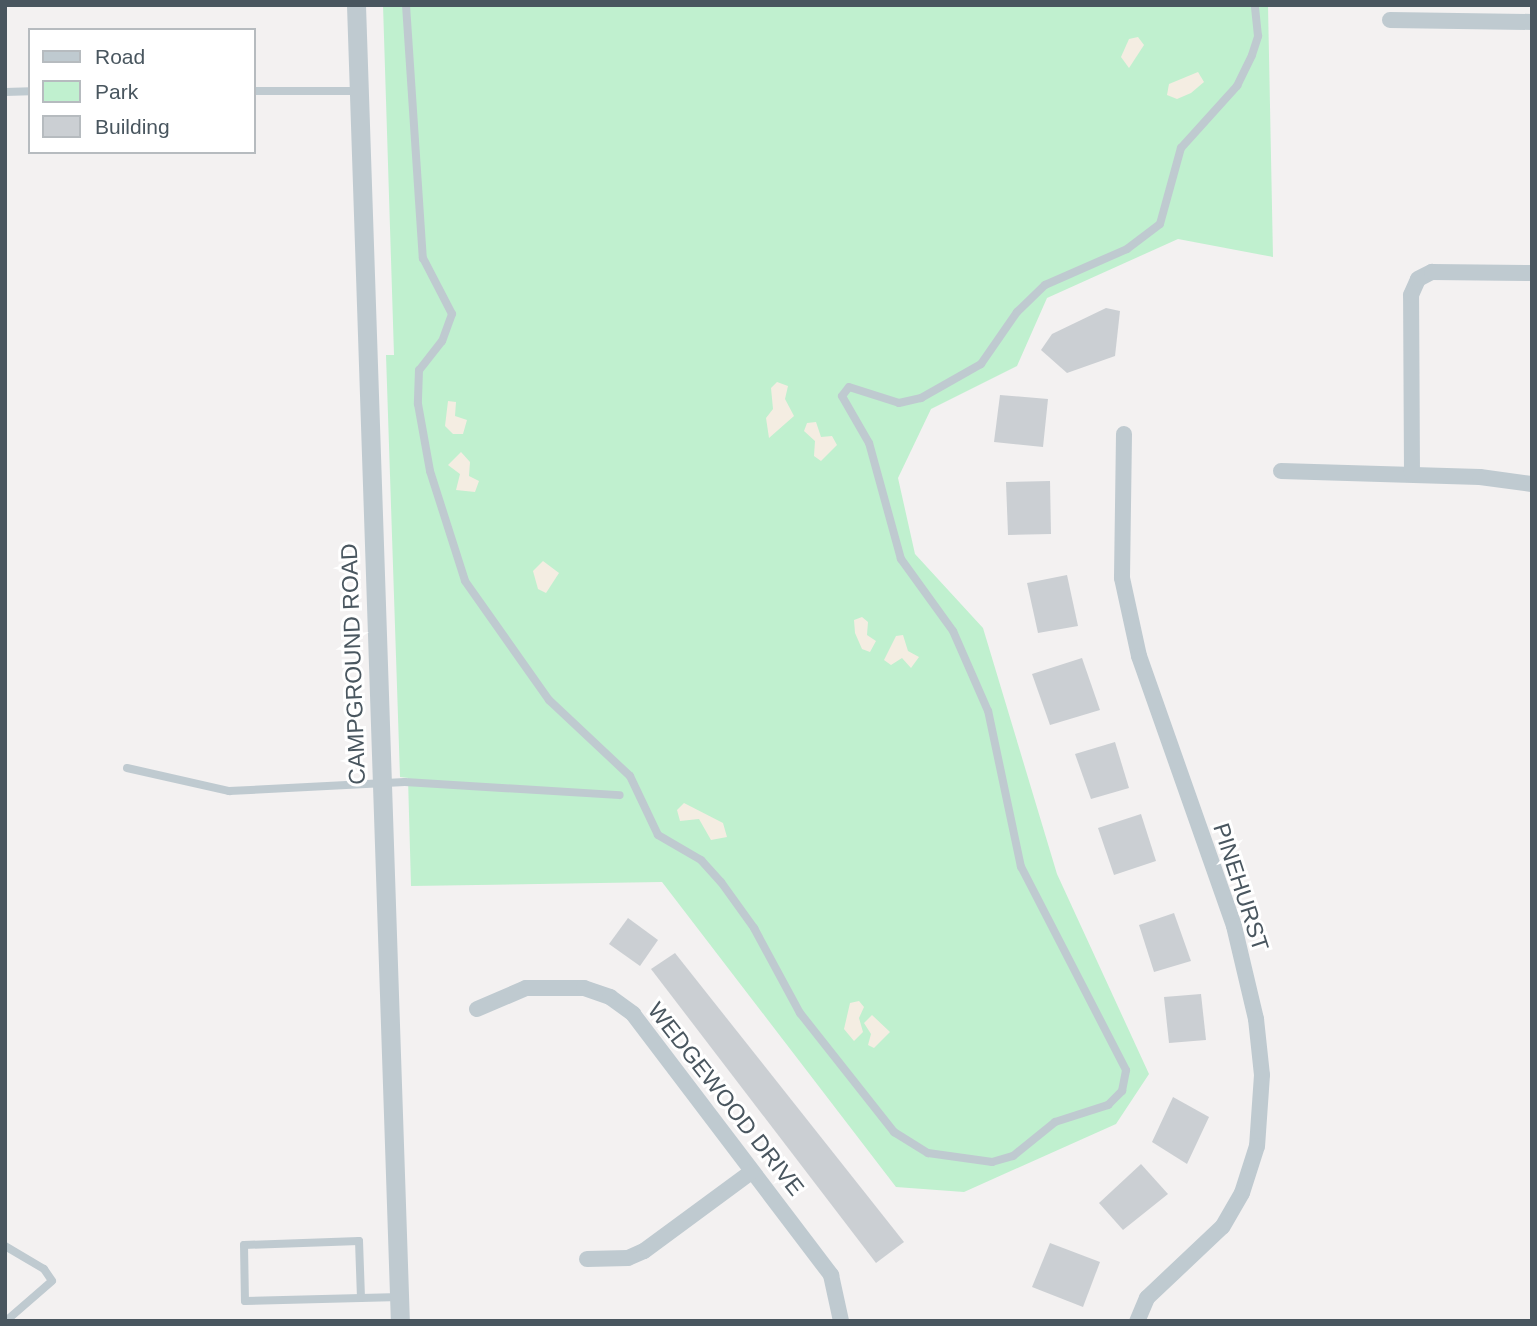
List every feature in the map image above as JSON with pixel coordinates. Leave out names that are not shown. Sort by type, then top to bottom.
[{"type":"street","name":"CAMPGROUND ROAD","points":[[356,5],[400,1321]]},
{"type":"street","points":[[1390,20],[1532,22]]},
{"type":"street","points":[[1412,474],[1411,295],[1418,279],[1432,272],[1532,273]]},
{"type":"street","name":"PINEHURST","points":[[1124,434],[1122,578],[1139,656],[1234,926],[1256,1019],[1262,1074],[1257,1146],[1242,1193],[1222,1227],[1147,1298],[1137,1321]]},
{"type":"street","points":[[1282,471],[1412,474],[1532,484]]},
{"type":"street","name":"WEDGEWOOD DRIVE","points":[[477,1009],[526,988],[584,988],[611,997],[633,1014],[831,1275],[841,1321]]},
{"type":"street","points":[[587,1259],[628,1258],[645,1251],[751,1172]]},
{"type":"lane","points":[[406,5],[423,258],[452,314],[442,341],[419,370],[418,404],[430,471],[465,581],[549,700],[630,776],[658,835],[701,860],[721,882],[754,928],[800,1013],[894,1132],[928,1153],[992,1162],[1013,1156],[1055,1122],[1108,1105],[1122,1091],[1126,1070],[1021,867],[988,711],[953,631],[901,559],[869,443],[842,396],[849,387],[899,403],[921,398],[981,364],[1017,312],[1045,285],[1150,233],[1164,215],[1181,148],[1245,71],[1258,37],[1255,5]]},
{"type":"lane","points":[[256,91],[358,91]]},
{"type":"lane","points":[[5,92],[28,92]]},
{"type":"lane","points":[[127,768],[229,791],[381,783],[620,794]]},
{"type":"lane","points":[[361,1298],[359,1241],[244,1245],[245,1301],[400,1297]]},
{"type":"lane","points":[[5,1246],[44,1269],[52,1281],[6,1321]]},
{"type":"green space","points":[[383,5],[1268,5],[1273,257],[1178,239],[1047,298],[1017,366],[931,409],[898,478],[915,554],[983,628],[1057,874],[1149,1074],[1116,1124],[964,1192],[896,1187],[662,882],[411,886],[408,778],[400,777],[386,355],[394,355]]},
{"type":"sand","points":[[1138,37],[1144,45],[1129,68],[1121,57],[1129,39]]},
{"type":"sand","points":[[1198,72],[1204,82],[1191,93],[1177,99],[1167,95],[1169,84]]},
{"type":"sand","points":[[777,382],[788,386],[785,399],[794,416],[769,438],[766,418],[773,409],[771,388]]},
{"type":"sand","points":[[448,401],[456,402],[455,416],[467,420],[463,434],[453,434],[445,426]]},
{"type":"sand","points":[[816,422],[821,437],[832,436],[837,445],[821,461],[814,456],[815,441],[804,431],[807,423]]},
{"type":"sand","points":[[461,452],[470,462],[469,476],[479,481],[475,492],[456,490],[460,474],[448,465]]},
{"type":"sand","points":[[543,561],[559,573],[546,593],[538,589],[533,571]]},
{"type":"sand","points":[[862,617],[868,622],[867,635],[876,641],[870,652],[862,649],[855,633],[854,620]]},
{"type":"sand","points":[[903,635],[908,651],[919,657],[911,668],[902,658],[891,665],[884,660],[896,636]]},
{"type":"sand","points":[[684,803],[723,823],[727,837],[711,840],[699,819],[680,821],[677,810]]},
{"type":"sand","points":[[859,1001],[864,1007],[859,1018],[863,1032],[854,1041],[844,1029],[850,1003]]},
{"type":"sand","points":[[872,1015],[890,1032],[874,1048],[868,1045],[871,1034],[864,1023]]},
{"type":"building","points":[[1106,308],[1120,311],[1115,356],[1067,373],[1041,350],[1052,334]]},
{"type":"building","points":[[1000,395],[1048,399],[1043,447],[994,442]]},
{"type":"building","points":[[1050,481],[1051,534],[1008,535],[1006,482]]},
{"type":"building","points":[[1067,575],[1078,626],[1038,633],[1027,583]]},
{"type":"building","points":[[1082,658],[1100,710],[1050,725],[1032,674]]},
{"type":"building","points":[[1115,742],[1129,788],[1091,799],[1075,754]]},
{"type":"building","points":[[1141,814],[1156,861],[1114,875],[1098,828]]},
{"type":"building","points":[[1174,913],[1191,961],[1154,972],[1139,925]]},
{"type":"building","points":[[628,918],[658,940],[640,966],[609,944]]},
{"type":"building","points":[[675,953],[904,1242],[876,1263],[651,969]]},
{"type":"building","points":[[1201,994],[1206,1040],[1169,1043],[1164,997]]},
{"type":"building","points":[[1173,1097],[1209,1117],[1187,1164],[1152,1142]]},
{"type":"building","points":[[1141,1164],[1168,1194],[1123,1230],[1099,1203]]},
{"type":"building","points":[[1050,1243],[1100,1262],[1083,1307],[1032,1287]]}]
